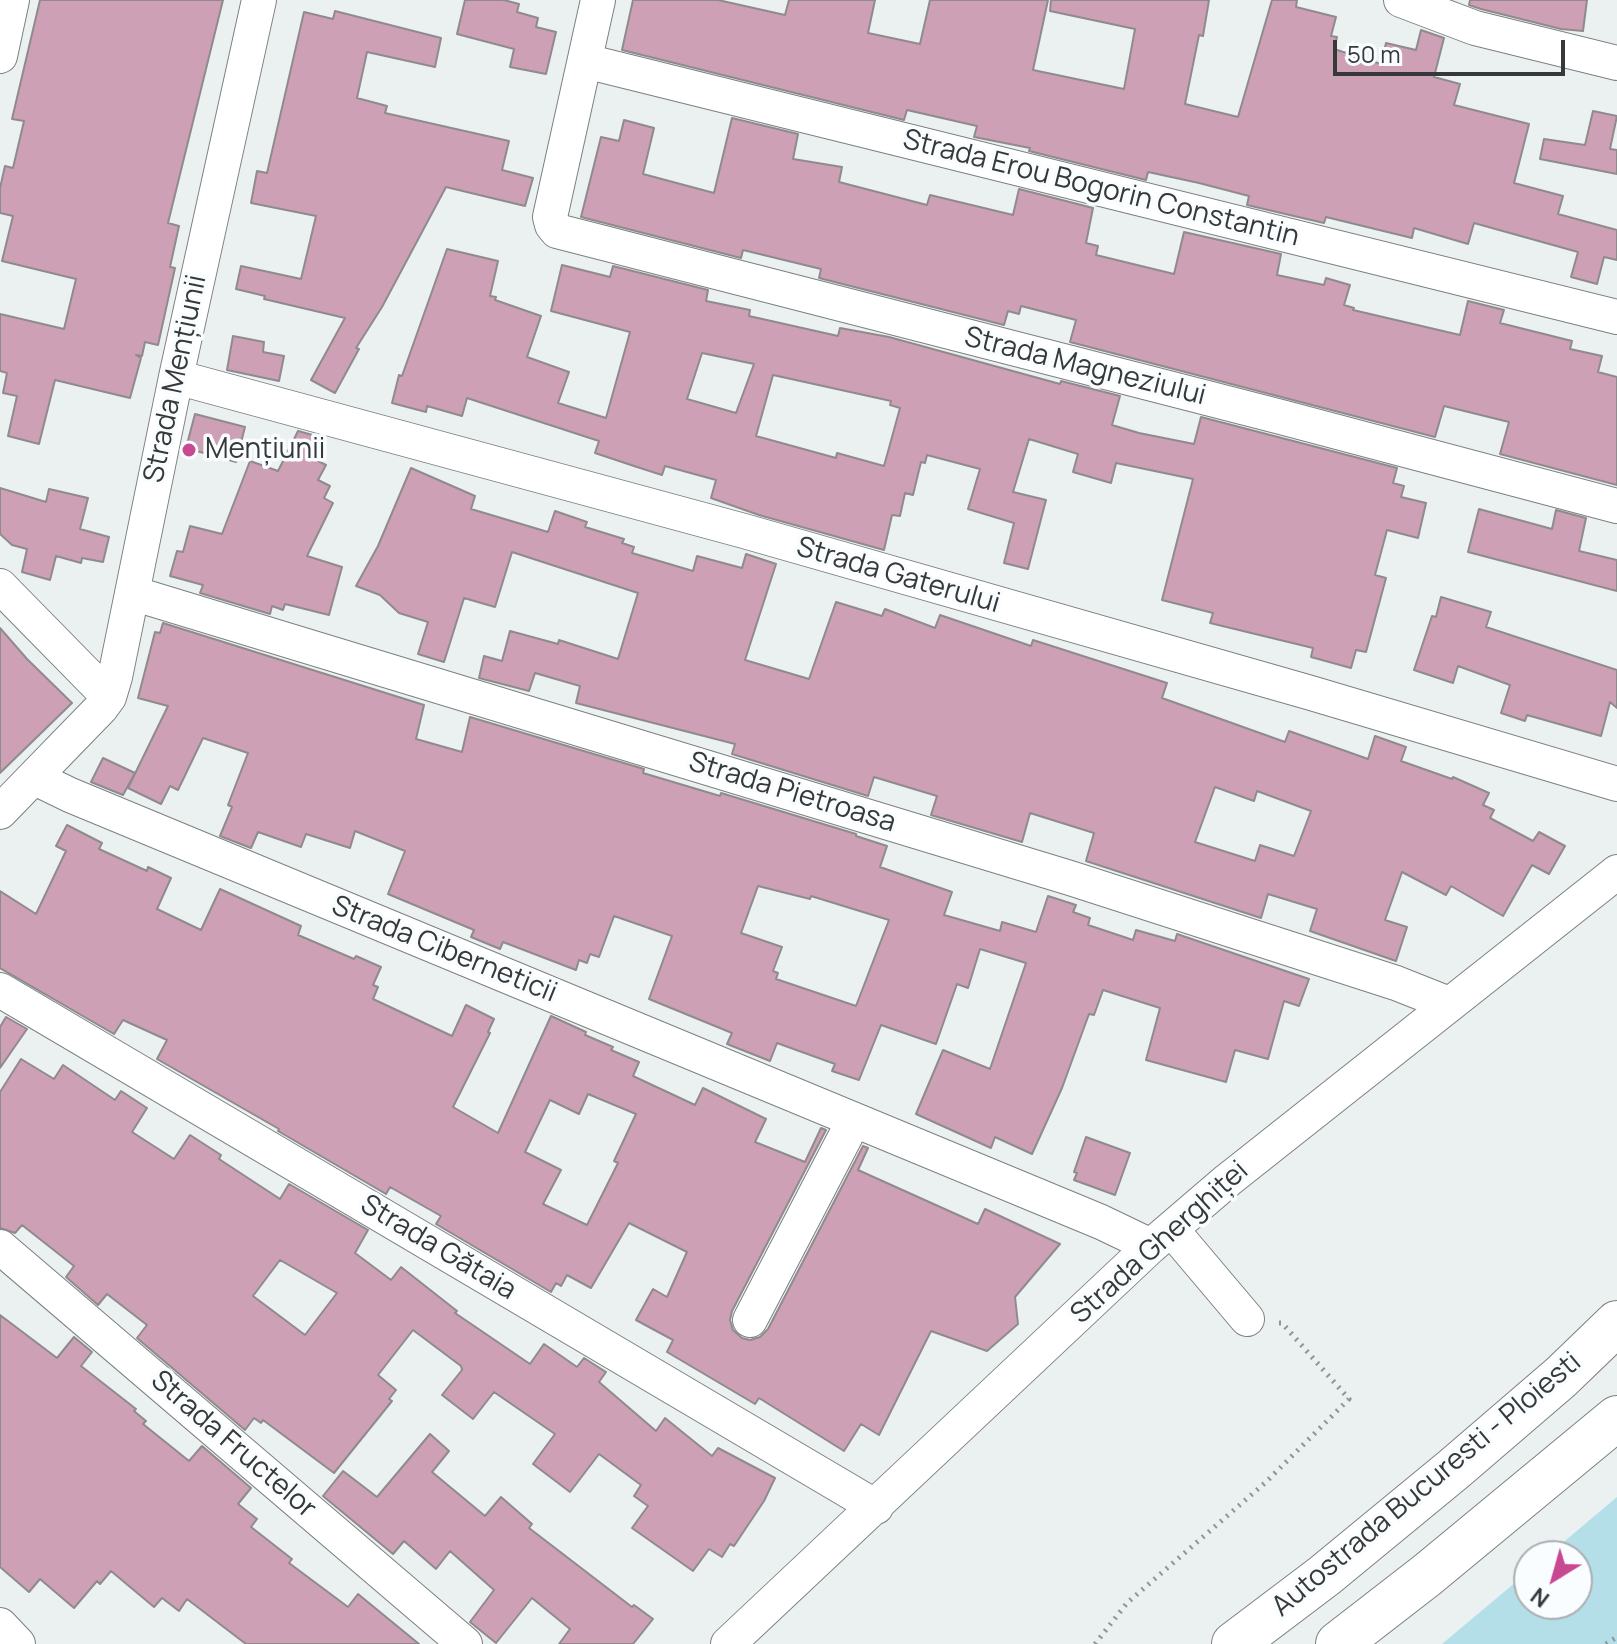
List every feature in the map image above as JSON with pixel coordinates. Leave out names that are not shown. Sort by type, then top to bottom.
[{"type":"highway","name":"Autostrada Bucuresti - Ploiesti","points":[[1234,1644],[1324,1576],[1454,1469],[1561,1377],[1617,1323]]},
{"type":"highway","points":[[1338,1644],[1427,1575],[1617,1418]]},
{"type":"street","points":[[0,56],[12,0]]},
{"type":"street","name":"Strada Mențiunii","points":[[0,812],[109,697],[259,0]]},
{"type":"street","points":[[585,61],[598,0]]},
{"type":"street","points":[[1401,0],[1475,28],[1617,63]]},
{"type":"street","name":"Strada Magneziului","points":[[585,61],[550,217],[554,228],[561,233],[1617,506]]},
{"type":"street","name":"Strada Erou Bogorin Constantin","points":[[585,61],[1617,317]]},
{"type":"street","name":"Strada Gaterului","points":[[176,377],[729,527],[1617,784]]},
{"type":"street","points":[[0,586],[109,697]]},
{"type":"street","name":"Strada Pietroasa","points":[[132,593],[1055,873],[1396,983],[1449,1004]]},
{"type":"street","name":"Strada Ciberneticii","points":[[35,778],[1101,1222],[1161,1237]]},
{"type":"street","name":"Strada Gherghiței","points":[[728,1644],[1161,1237],[1228,1180],[1617,872]]},
{"type":"street","name":"Strada Gătaia","points":[[0,990],[876,1507]]},
{"type":"street","points":[[750,1320],[854,1120]]},
{"type":"street","points":[[1161,1237],[1247,1319]]},
{"type":"street","name":"Strada Fructelor","points":[[0,1247],[465,1644]]},
{"type":"street","points":[[0,1625],[18,1644]]},
{"type":"path","points":[[1095,1644],[1127,1603],[1266,1482],[1349,1399],[1282,1323],[1247,1319]]},
{"type":"path","points":[[1606,1644],[1617,1637]]},
{"type":"shaded area","points":[[1617,1497],[1617,1644],[1442,1644],[1513,1584],[1513,1620],[1593,1620],[1593,1540],[1566,1540]]},
{"type":"building","points":[[40,0],[223,0],[168,223],[179,226],[170,267],[175,268],[158,345],[145,342],[142,356],[136,355],[141,358],[130,398],[55,380],[39,444],[8,436],[17,396],[3,393],[7,373],[0,371],[0,314],[64,329],[76,279],[2,261],[13,216],[0,213],[0,188],[5,166],[13,168],[24,121],[12,119]]},
{"type":"building","points":[[465,0],[504,0],[519,4],[517,12],[538,18],[536,27],[556,32],[546,74],[510,67],[514,49],[457,34]]},
{"type":"building","points":[[633,0],[718,0],[785,15],[789,0],[875,0],[868,33],[920,44],[930,0],[1048,0],[1033,70],[1124,89],[1135,29],[1050,11],[1051,0],[1209,0],[1185,104],[1238,117],[1272,0],[1297,0],[1296,7],[1336,17],[1331,36],[1337,37],[1334,49],[1381,64],[1386,43],[1416,50],[1421,30],[1444,38],[1434,77],[1460,84],[1454,105],[1529,124],[1514,183],[1563,196],[1558,214],[1617,230],[1617,260],[1604,257],[1597,284],[1571,277],[1578,252],[1474,223],[1468,244],[1414,228],[1412,238],[1326,217],[1324,223],[1247,205],[1249,196],[1199,183],[1148,172],[1146,180],[1029,151],[1030,148],[974,137],[977,126],[907,110],[904,120],[622,50]]},
{"type":"building","points":[[1470,0],[1587,0],[1583,31],[1561,29],[1481,9],[1469,5]]},
{"type":"building","points":[[335,11],[441,38],[435,67],[367,52],[357,98],[387,106],[385,113],[509,141],[502,170],[533,178],[525,206],[446,187],[382,307],[356,348],[359,349],[335,393],[311,380],[345,318],[264,299],[265,296],[236,289],[241,266],[301,279],[316,216],[251,203],[257,171],[267,173],[304,12],[333,19]]},
{"type":"building","points":[[1593,111],[1617,116],[1610,149],[1617,150],[1617,174],[1540,159],[1544,139],[1585,145]]},
{"type":"building","points":[[732,118],[798,134],[793,159],[842,167],[839,182],[927,205],[930,195],[1013,215],[1019,189],[1093,208],[1086,243],[1098,246],[1096,255],[1174,274],[1184,232],[1281,254],[1277,275],[1324,285],[1326,278],[1350,285],[1344,305],[1353,310],[1460,335],[1468,301],[1504,310],[1500,323],[1572,341],[1570,349],[1602,356],[1598,372],[1617,377],[1617,485],[1500,454],[1509,422],[1444,406],[1435,437],[1070,342],[1076,320],[1021,306],[1019,314],[1008,311],[1004,325],[819,278],[821,269],[743,250],[741,258],[581,217],[601,137],[619,141],[624,120],[654,128],[643,174],[714,193]]},
{"type":"building","points":[[447,249],[498,261],[490,296],[541,316],[527,357],[569,372],[558,403],[606,418],[630,332],[551,311],[562,265],[610,277],[613,266],[708,290],[706,301],[750,310],[749,316],[838,336],[840,328],[889,337],[1060,384],[1061,381],[1120,396],[1112,425],[1139,433],[1194,444],[1201,417],[1397,468],[1393,483],[1404,486],[1401,497],[1426,503],[1418,538],[1387,530],[1375,575],[1386,578],[1366,652],[1356,650],[1351,668],[1311,657],[1313,648],[1210,623],[1213,613],[1162,600],[1193,479],[1116,463],[1111,483],[1073,472],[1078,454],[1029,439],[1013,492],[1046,500],[1028,569],[1004,563],[1014,523],[968,509],[980,469],[927,455],[925,463],[921,462],[913,495],[905,493],[900,516],[892,515],[884,550],[759,515],[711,498],[716,480],[665,466],[662,475],[637,467],[595,453],[599,441],[467,398],[462,416],[427,406],[426,412],[392,403],[399,375],[402,376]],"holes":[[[702,353],[754,364],[736,413],[687,399]],[[773,375],[891,401],[890,405],[900,408],[884,466],[837,453],[836,458],[756,436]]]},
{"type":"building","points":[[233,336],[264,342],[263,352],[284,356],[279,381],[227,370]]},
{"type":"building","points":[[195,414],[245,427],[236,462],[186,448]]},
{"type":"building","points":[[298,431],[320,437],[310,457],[326,465],[318,480],[330,486],[324,498],[333,503],[307,556],[342,567],[329,615],[285,604],[283,610],[272,606],[270,614],[200,593],[203,585],[170,576],[177,551],[183,552],[190,526],[222,534],[250,461],[278,471]]},
{"type":"building","points":[[411,468],[475,496],[471,509],[548,532],[555,511],[587,522],[585,527],[624,539],[622,543],[634,547],[632,553],[693,571],[697,556],[742,568],[746,554],[776,564],[745,660],[809,679],[836,602],[882,616],[885,609],[935,628],[940,615],[1031,646],[1033,640],[1167,683],[1162,698],[1285,742],[1289,731],[1368,759],[1375,736],[1406,747],[1401,761],[1453,777],[1489,793],[1483,805],[1494,810],[1490,818],[1533,841],[1539,832],[1565,846],[1549,874],[1532,865],[1503,916],[1451,886],[1446,895],[1402,872],[1385,920],[1407,927],[1396,961],[1310,931],[1317,909],[1268,894],[1261,918],[1086,861],[1094,833],[1030,813],[1022,842],[931,815],[937,796],[874,777],[868,796],[732,754],[735,744],[576,703],[580,686],[535,673],[529,691],[479,678],[484,656],[502,661],[510,631],[558,644],[559,640],[618,659],[638,593],[512,552],[495,607],[464,598],[444,662],[418,654],[428,622],[399,613],[380,595],[356,586],[378,546]],"holes":[[[1215,787],[1254,801],[1257,791],[1311,811],[1294,856],[1260,845],[1255,861],[1195,842]]]},
{"type":"building","points":[[0,488],[46,502],[49,489],[88,498],[80,529],[109,537],[103,562],[82,558],[81,563],[56,556],[50,580],[22,572],[27,549],[12,545],[0,534]]},
{"type":"building","points":[[1479,509],[1552,529],[1556,510],[1586,518],[1579,551],[1617,560],[1617,591],[1468,552]]},
{"type":"building","points":[[1441,597],[1491,612],[1486,627],[1617,670],[1617,708],[1610,702],[1601,736],[1527,715],[1525,721],[1501,713],[1510,685],[1458,666],[1453,683],[1414,670]]},
{"type":"building","points":[[163,623],[424,705],[416,739],[462,752],[470,717],[644,769],[643,773],[856,834],[887,846],[880,867],[952,892],[944,915],[1000,931],[1002,922],[1036,932],[1048,896],[1076,905],[1073,912],[1090,918],[1088,925],[1133,940],[1136,930],[1175,941],[1177,934],[1309,979],[1299,1006],[1284,1001],[1268,1059],[1235,1050],[1226,1082],[1146,1060],[1160,1008],[1103,990],[1094,1015],[1089,1014],[1062,1088],[1032,1154],[995,1137],[991,1148],[916,1114],[943,1050],[990,1069],[1026,963],[980,949],[968,988],[957,984],[936,1044],[881,1025],[859,1080],[832,1071],[835,1064],[777,1043],[770,1061],[727,1044],[732,1033],[649,999],[672,936],[614,916],[599,957],[590,954],[587,963],[579,960],[576,970],[503,942],[500,949],[471,937],[474,930],[388,894],[405,851],[355,831],[350,848],[306,834],[301,847],[258,832],[251,848],[220,836],[248,753],[203,738],[178,790],[170,786],[161,804],[128,788],[168,706],[138,698],[155,632],[160,633]],"holes":[[[758,886],[810,899],[811,896],[889,920],[856,1006],[776,979],[778,973],[773,971],[782,947],[741,933]]]},
{"type":"building","points":[[0,628],[72,703],[0,773]]},
{"type":"building","points":[[103,758],[135,773],[123,795],[91,782]]},
{"type":"building","points":[[67,825],[102,843],[99,849],[147,871],[148,867],[171,878],[157,909],[201,930],[220,889],[301,926],[298,935],[381,967],[373,985],[378,987],[373,999],[452,1036],[466,1005],[494,1019],[453,1107],[498,1133],[551,1016],[639,1062],[633,1076],[695,1105],[703,1088],[766,1119],[755,1142],[805,1162],[821,1128],[826,1130],[732,1311],[730,1320],[733,1330],[742,1338],[750,1340],[760,1337],[768,1329],[863,1146],[868,1148],[858,1170],[978,1224],[985,1209],[1060,1244],[1015,1297],[1018,1324],[987,1351],[931,1331],[879,1435],[861,1424],[844,1451],[759,1398],[755,1404],[667,1352],[673,1340],[636,1320],[653,1289],[667,1297],[687,1252],[629,1223],[591,1288],[567,1275],[561,1286],[556,1283],[551,1292],[436,1224],[441,1216],[390,1187],[386,1194],[157,1059],[167,1040],[123,1020],[114,1034],[0,968],[0,891],[36,914],[66,851],[56,846]],"holes":[[[588,1094],[636,1114],[614,1161],[618,1163],[587,1225],[543,1204],[561,1170],[525,1152],[550,1100],[579,1114]]]},
{"type":"building","points":[[6,1017],[27,1029],[0,1068],[0,1027]]},
{"type":"building","points":[[21,1059],[54,1079],[63,1065],[115,1100],[121,1091],[147,1108],[132,1132],[174,1159],[190,1135],[221,1155],[219,1159],[280,1199],[289,1184],[368,1230],[355,1253],[391,1280],[401,1267],[457,1311],[455,1313],[530,1364],[544,1344],[577,1367],[584,1358],[606,1372],[599,1382],[656,1431],[665,1418],[712,1456],[718,1448],[775,1478],[764,1501],[734,1546],[730,1544],[722,1557],[709,1549],[693,1571],[632,1528],[648,1506],[634,1496],[641,1485],[599,1454],[570,1492],[533,1464],[555,1434],[494,1392],[473,1419],[442,1395],[462,1370],[461,1366],[413,1330],[378,1375],[396,1390],[389,1399],[392,1401],[334,1473],[263,1420],[261,1423],[254,1418],[245,1430],[137,1338],[147,1325],[107,1294],[98,1305],[66,1277],[74,1266],[22,1225],[15,1233],[0,1228],[0,1092]],"holes":[[[280,1260],[337,1293],[305,1335],[253,1296]]]},
{"type":"building","points":[[1086,1137],[1130,1153],[1115,1195],[1074,1180]]},
{"type":"building","points":[[0,1315],[57,1358],[74,1337],[92,1352],[81,1366],[136,1409],[134,1411],[146,1421],[143,1424],[189,1461],[202,1446],[251,1488],[238,1504],[257,1519],[251,1527],[292,1559],[289,1563],[348,1607],[358,1594],[419,1644],[246,1644],[187,1599],[179,1611],[162,1598],[154,1607],[111,1571],[100,1584],[97,1581],[74,1608],[40,1579],[29,1592],[0,1567]]},
{"type":"building","points":[[430,1434],[449,1451],[432,1472],[485,1516],[501,1497],[532,1524],[529,1528],[632,1607],[634,1605],[653,1619],[633,1644],[559,1644],[570,1629],[532,1598],[496,1643],[470,1622],[494,1590],[450,1551],[436,1569],[404,1541],[393,1554],[323,1496],[343,1471],[377,1497]]},
{"type":"place","name":"Mențiunii","points":[[189,450]]}]
